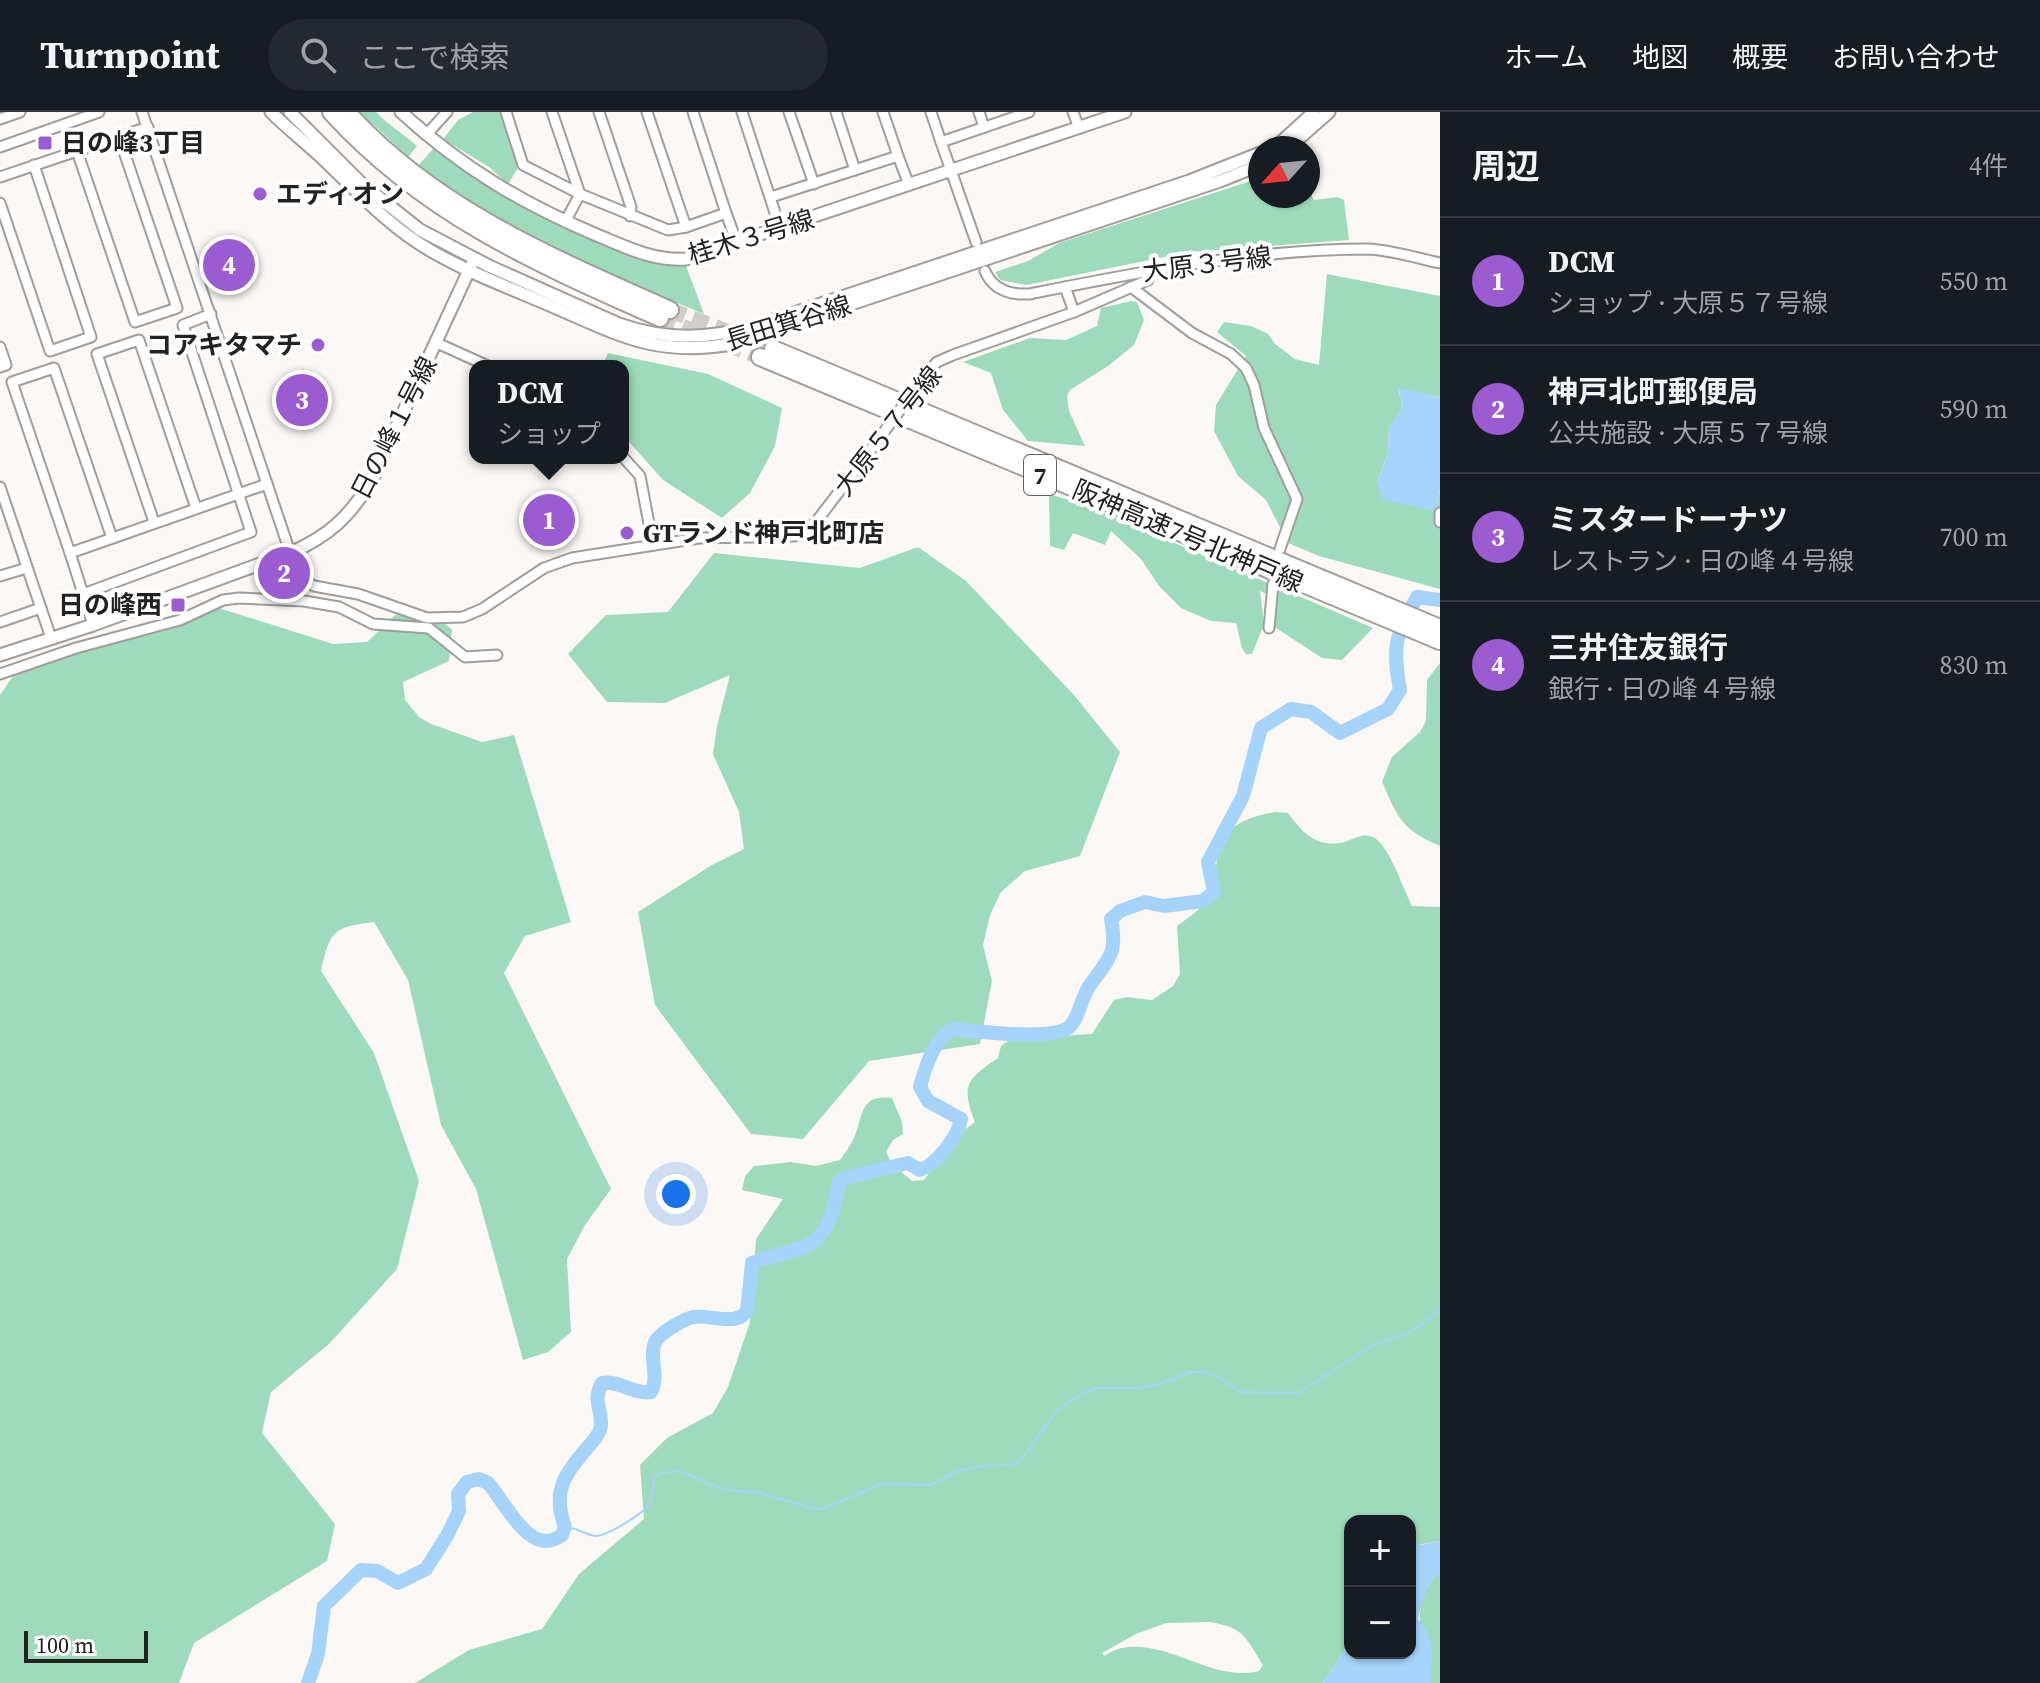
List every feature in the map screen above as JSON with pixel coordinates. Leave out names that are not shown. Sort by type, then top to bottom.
[{"type":"highway","points":[[331,112],[378,158],[458,219],[552,271],[665,314],[513,238],[476,216],[383,147],[347,112]]},
{"type":"highway","name":"阪神高速7号北神戸線","points":[[766,353],[1323,586],[1440,641]]},
{"type":"highway","name":"阪神高速7号北神戸線","points":[[1323,586],[1440,628]]},
{"type":"street","points":[[0,119],[18,112]]},
{"type":"street","points":[[0,147],[99,112]]},
{"type":"street","name":"大原５７号線","points":[[142,112],[296,570],[314,586],[358,594],[427,618],[463,617],[482,609],[544,568],[572,558],[699,538],[795,536],[816,522],[937,362],[1074,312],[1148,280],[1152,269]]},
{"type":"street","name":"長田箕谷線","points":[[271,112],[401,231],[469,271],[638,342],[673,349],[731,344],[1248,170]]},
{"type":"street","name":"長田箕谷線","points":[[290,112],[362,184],[400,216],[443,244],[642,332],[671,337],[702,338],[758,325],[1203,176],[1248,158]]},
{"type":"street","name":"桂木３号線","points":[[401,112],[453,157],[503,190],[565,222],[665,260],[686,259],[737,243],[1122,112]]},
{"type":"street","points":[[426,135],[447,112]]},
{"type":"street","points":[[506,112],[523,165],[580,194],[668,230],[726,213]]},
{"type":"street","points":[[552,112],[580,194],[565,222]]},
{"type":"street","points":[[599,112],[631,207],[630,216]]},
{"type":"street","points":[[647,112],[686,227]]},
{"type":"street","points":[[693,112],[737,243]]},
{"type":"street","points":[[742,112],[780,228]]},
{"type":"street","points":[[789,112],[814,184]]},
{"type":"street","points":[[836,112],[855,170]]},
{"type":"street","points":[[883,112],[909,185]]},
{"type":"street","points":[[931,112],[976,242]]},
{"type":"street","points":[[979,112],[984,127]]},
{"type":"street","points":[[941,142],[1027,112]]},
{"type":"street","points":[[1073,112],[1079,128]]},
{"type":"street","points":[[1288,136],[1314,112]]},
{"type":"street","points":[[1302,136],[1329,112]]},
{"type":"street","points":[[0,177],[148,127]]},
{"type":"street","points":[[77,151],[135,322],[177,308],[119,137]]},
{"type":"street","points":[[771,197],[898,156]]},
{"type":"street","points":[[0,203],[50,351],[91,337],[34,165]]},
{"type":"street","name":"大原３号線","points":[[985,271],[998,287],[1013,295],[1152,269],[1266,255],[1371,249],[1440,263]]},
{"type":"street","name":"日の峰１号線","points":[[0,655],[93,625],[290,553],[334,529],[353,511],[371,482],[475,259]]},
{"type":"street","points":[[1065,287],[1074,312]]},
{"type":"street","points":[[1131,287],[1192,333],[1231,354],[1246,368],[1254,385],[1264,428],[1297,499],[1280,549]]},
{"type":"street","points":[[83,594],[251,532],[183,325],[211,314]]},
{"type":"street","points":[[154,522],[97,354],[111,349],[139,340],[196,508]]},
{"type":"street","points":[[437,343],[475,360]]},
{"type":"street","points":[[0,347],[6,365],[0,367]]},
{"type":"street","points":[[93,625],[12,382],[54,368],[112,538]]},
{"type":"street","points":[[629,464],[640,476],[653,545]]},
{"type":"street","points":[[70,553],[267,484]]},
{"type":"street","points":[[0,487],[51,638]]},
{"type":"street","points":[[1440,513],[1440,522]]},
{"type":"street","points":[[0,576],[27,568]]},
{"type":"street","points":[[1269,628],[1273,584]]},
{"type":"street","points":[[0,674],[76,648],[180,620],[223,600],[239,598],[339,607],[373,624],[429,628],[465,657],[497,655]]},
{"type":"street","points":[[0,622],[41,608]]},
{"type":"street","points":[[400,624],[406,612]]},
{"type":"green space","points":[[360,112],[376,112],[417,146],[408,157]]},
{"type":"green space","points":[[473,112],[501,112],[519,166],[508,184],[489,167],[443,139],[458,120]]},
{"type":"green space","points":[[433,149],[533,210],[618,250],[662,264],[686,266],[704,314],[553,251],[488,217],[417,167]]},
{"type":"green space","points":[[1248,182],[1248,208],[1320,208],[1320,199],[1338,197],[1344,200],[1349,240],[1189,252],[1026,285],[1000,280],[995,272],[1028,261],[1059,243]]},
{"type":"green space","points":[[1327,274],[1440,296],[1440,397],[1398,389],[1401,411],[1389,427],[1388,453],[1377,483],[1436,511],[1440,490],[1440,589],[1319,556],[1288,543],[1266,500],[1238,476],[1214,431],[1216,405],[1246,356],[1217,332],[1224,322],[1251,326],[1268,334],[1275,344],[1295,359],[1319,365]]},
{"type":"green space","points":[[1137,302],[1144,320],[1134,345],[1070,390],[1067,396],[1069,411],[1085,446],[1028,441],[1003,410],[991,373],[963,362],[1030,338],[1066,340],[1097,326],[1101,308]]},
{"type":"green space","points":[[608,353],[708,374],[782,408],[775,446],[750,493],[722,518],[663,480],[629,442],[629,360],[605,360]]},
{"type":"green space","points":[[1049,494],[1086,505],[1373,628],[1342,660],[1322,658],[1273,626],[1278,599],[1260,591],[1264,624],[1252,654],[1246,654],[1236,623],[1211,621],[1181,608],[1159,586],[1141,559],[1111,531],[1105,545],[1073,533],[1064,550],[1050,546]]},
{"type":"green space","points":[[918,547],[966,581],[1074,695],[1120,752],[1080,856],[1025,871],[1001,892],[990,915],[983,945],[992,981],[980,1044],[869,1061],[803,1139],[751,1134],[655,1005],[638,912],[712,865],[744,849],[739,812],[713,754],[730,675],[665,703],[607,702],[568,654],[606,615],[668,612],[714,553],[860,568]]},
{"type":"green space","points":[[206,604],[333,644],[367,642],[395,615],[436,616],[452,630],[449,661],[403,682],[405,700],[419,717],[431,724],[482,742],[514,735],[571,922],[525,936],[504,973],[611,1189],[585,1225],[567,1259],[571,1332],[548,1352],[523,1360],[476,1189],[441,1125],[408,980],[374,922],[350,926],[336,933],[327,947],[321,971],[374,1053],[419,1181],[397,1269],[329,1344],[271,1392],[262,1433],[335,1524],[327,1561],[194,1643],[179,1683],[0,1683],[0,695],[13,676]]},
{"type":"green space","points":[[1440,663],[1440,846],[1417,834],[1403,822],[1382,782],[1392,757],[1420,732],[1426,721],[1427,680]]},
{"type":"green space","points":[[1275,812],[1288,813],[1304,831],[1323,843],[1340,843],[1362,836],[1376,839],[1391,860],[1412,906],[1440,907],[1440,1541],[1416,1545],[1416,1515],[1344,1515],[1344,1650],[1323,1683],[415,1683],[469,1650],[542,1629],[579,1574],[644,1519],[640,1465],[667,1438],[713,1413],[728,1387],[750,1322],[756,1239],[783,1199],[742,1190],[745,1176],[754,1166],[791,1162],[816,1166],[840,1160],[854,1138],[868,1103],[874,1099],[892,1098],[902,1122],[903,1134],[893,1140],[886,1152],[892,1164],[912,1181],[924,1180],[955,1137],[975,1122],[968,1099],[969,1084],[998,1058],[1001,1046],[1011,1039],[1092,1034],[1114,1000],[1127,997],[1152,1000],[1173,986],[1180,974],[1177,926],[1206,901],[1214,882],[1219,848],[1230,831],[1245,820]],"holes":[[[1210,1622],[1231,1627],[1248,1641],[1263,1665],[1259,1671],[1225,1671],[1174,1654],[1139,1647],[1120,1649],[1104,1656],[1102,1653],[1136,1634],[1166,1623]]]},
{"type":"green space","points":[[1435,1576],[1440,1576],[1440,1683],[1431,1683],[1420,1617],[1421,1604]]},
{"type":"water","points":[[1398,388],[1440,397],[1440,490],[1436,511],[1383,500],[1377,483],[1388,453],[1389,427],[1401,411]]},
{"type":"water","points":[[1440,1541],[1440,1576],[1435,1576],[1429,1586],[1418,1619],[1431,1642],[1431,1683],[1323,1683],[1344,1650],[1344,1659],[1416,1659],[1416,1542],[1420,1545]]},
{"type":"waterway","points":[[308,1683],[318,1654],[324,1606],[361,1570],[377,1571],[398,1583],[426,1569],[459,1511],[458,1494],[467,1482],[479,1479],[488,1483],[520,1526],[539,1540],[562,1535],[565,1527],[560,1493],[572,1466],[599,1432],[598,1395],[602,1383],[651,1392],[654,1386],[653,1349],[662,1334],[693,1317],[730,1319],[742,1316],[747,1311],[752,1263],[802,1248],[822,1234],[833,1209],[839,1182],[844,1178],[908,1163],[920,1170],[940,1156],[956,1134],[961,1119],[928,1101],[920,1087],[940,1040],[952,1029],[1029,1035],[1068,1028],[1075,1020],[1087,990],[1110,955],[1113,940],[1111,919],[1120,911],[1145,902],[1164,906],[1203,901],[1214,892],[1208,862],[1243,796],[1261,728],[1291,709],[1311,712],[1340,733],[1388,709],[1400,690],[1396,651],[1404,622],[1417,597],[1440,600]]},
{"type":"waterway","points":[[565,1527],[596,1536],[617,1528],[647,1507],[655,1477],[660,1473],[680,1471],[724,1490],[757,1492],[823,1509],[881,1484],[931,1485],[959,1471],[981,1466],[1011,1465],[1021,1460],[1056,1412],[1094,1388],[1137,1388],[1159,1384],[1191,1372],[1204,1372],[1215,1375],[1240,1392],[1298,1393],[1373,1345],[1411,1332],[1440,1310]]},
{"type":"tunnel","points":[[670,310],[773,349]]},
{"type":"tunnel","points":[[660,318],[760,357]]},
{"type":"place","name":"日の峰3丁目","points":[[45,143]]},
{"type":"place","name":"エディオン","points":[[260,194]]},
{"type":"place","name":"三井住友銀行","points":[[229,265]]},
{"type":"place","name":"コアキタマチ","points":[[318,345]]},
{"type":"place","name":"ミスタードーナツ","points":[[302,400]]},
{"type":"place","name":"DCM","points":[[549,520]]},
{"type":"place","name":"GTランド神戸北町店","points":[[627,533]]},
{"type":"place","name":"神戸北町郵便局","points":[[284,573]]},
{"type":"place","name":"日の峰西","points":[[178,605]]}]
